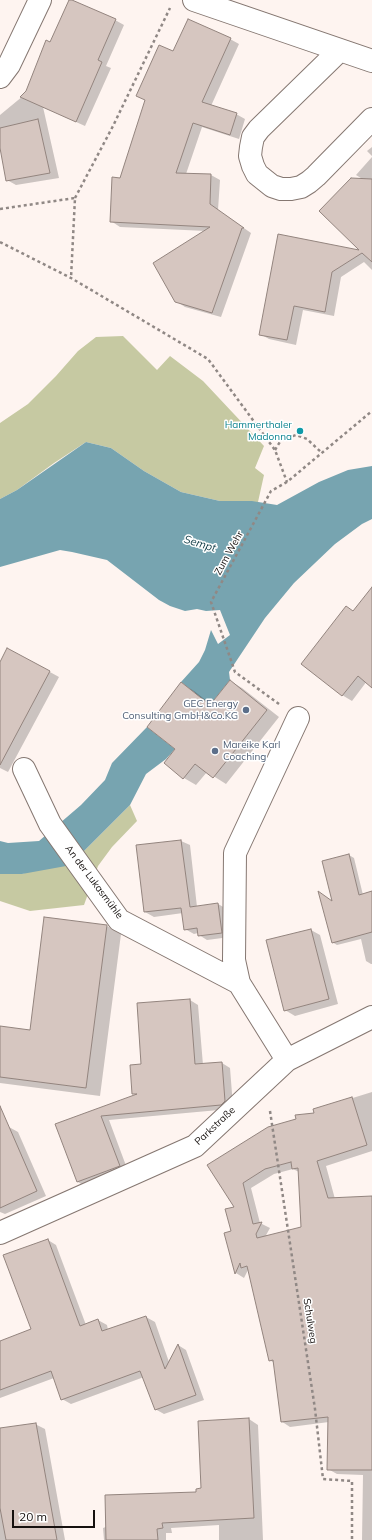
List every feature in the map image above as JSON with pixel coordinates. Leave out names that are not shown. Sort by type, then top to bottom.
[{"type":"street","points":[[0,77],[9,65],[40,0]]},
{"type":"street","points":[[194,0],[372,61]]},
{"type":"street","points":[[340,50],[258,129],[253,137],[251,147],[250,156],[253,166],[257,174],[272,186],[281,189],[300,187],[316,176],[372,119]]},
{"type":"street","points":[[287,1060],[239,983],[234,960],[235,853],[298,718]]},
{"type":"street","name":"An der Lukasmühle","points":[[24,769],[50,824],[120,920],[239,983]]},
{"type":"street","name":"Parkstraße","points":[[0,1233],[195,1146],[287,1060],[372,1017]]},
{"type":"path","points":[[71,278],[75,198],[113,126],[171,7]]},
{"type":"path","points":[[0,209],[75,198]]},
{"type":"path","points":[[0,242],[71,278],[208,359],[275,450],[287,482]]},
{"type":"path","name":"Zum Wehr","points":[[298,718],[235,672],[211,602],[271,492],[287,482],[372,411]]},
{"type":"path","points":[[275,450],[281,440],[296,435],[307,439],[322,453]]},
{"type":"path","name":"Schulweg","points":[[266,1079],[315,1409],[323,1479],[352,1481],[352,1540]]},
{"type":"green space","points":[[123,336],[157,370],[170,356],[203,381],[264,446],[255,468],[264,475],[258,502],[220,501],[181,492],[144,471],[111,448],[86,442],[17,490],[0,499],[0,423],[28,404],[78,351],[96,337]]},
{"type":"green space","points":[[130,805],[137,821],[112,847],[98,866],[84,905],[30,911],[0,901],[0,874],[22,874],[85,850]]},
{"type":"water","name":"Sempt","points":[[86,442],[111,448],[144,471],[181,492],[220,501],[252,501],[277,505],[319,482],[348,470],[372,466],[372,519],[362,524],[335,544],[294,583],[265,618],[229,672],[230,680],[206,710],[195,693],[181,682],[199,662],[205,650],[211,630],[218,644],[230,635],[220,610],[206,611],[197,609],[185,611],[170,606],[159,600],[107,560],[72,552],[60,550],[0,567],[0,499],[17,490]]},
{"type":"water","points":[[147,727],[175,749],[166,759],[146,774],[130,805],[85,850],[66,866],[22,874],[0,874],[0,841],[8,843],[39,841],[81,805],[105,780],[112,763]]},
{"type":"building","points":[[69,0],[116,19],[98,60],[102,62],[76,122],[20,97],[26,91],[46,40],[50,42]]},
{"type":"building","points":[[188,19],[231,38],[202,102],[237,113],[230,135],[193,123],[176,173],[211,174],[210,204],[244,228],[242,228],[212,313],[175,302],[153,263],[210,227],[110,222],[112,177],[120,178],[145,100],[136,96],[159,45],[173,51]]},
{"type":"building","points":[[38,119],[50,173],[6,181],[0,148],[0,128]]},
{"type":"building","points":[[351,178],[372,179],[372,262],[362,253],[332,272],[325,312],[294,306],[287,340],[259,335],[278,234],[359,250],[319,211]]},
{"type":"building","points":[[372,587],[372,688],[358,676],[342,696],[301,664],[346,606],[353,611]]},
{"type":"building","points":[[7,648],[50,671],[0,765],[0,662]]},
{"type":"building","points":[[230,680],[267,710],[213,778],[195,764],[183,779],[164,763],[175,749],[147,727],[181,682],[210,705]]},
{"type":"building","points":[[181,840],[190,907],[218,903],[222,933],[198,936],[197,928],[184,930],[181,908],[144,912],[136,845]]},
{"type":"building","points":[[349,854],[359,895],[372,891],[372,932],[332,943],[318,891],[332,901],[322,861]]},
{"type":"building","points":[[44,917],[107,925],[86,1088],[0,1077],[0,1026],[30,1030]]},
{"type":"building","points":[[311,929],[329,999],[284,1011],[266,940]]},
{"type":"building","points":[[190,999],[195,1064],[222,1062],[225,1101],[221,1105],[101,1116],[120,1166],[77,1182],[55,1124],[137,1094],[132,1094],[130,1065],[141,1064],[137,1003]]},
{"type":"building","points":[[352,1097],[367,1145],[317,1161],[328,1198],[372,1196],[372,1470],[327,1470],[328,1417],[281,1422],[273,1360],[269,1361],[247,1266],[241,1268],[240,1263],[235,1274],[224,1233],[231,1231],[225,1209],[234,1207],[207,1165],[268,1127],[296,1119],[295,1115],[314,1113],[313,1109]],"holes":[[[291,1162],[292,1169],[298,1168],[301,1227],[257,1238],[256,1234],[262,1222],[253,1224],[243,1183],[265,1169]]]},
{"type":"building","points":[[0,1106],[37,1191],[0,1208]]},
{"type":"building","points":[[48,1239],[80,1326],[98,1319],[102,1331],[146,1316],[165,1369],[178,1344],[196,1395],[155,1410],[140,1371],[61,1400],[51,1371],[0,1390],[0,1341],[31,1329],[3,1255]]},
{"type":"building","points":[[249,1418],[254,1518],[162,1523],[163,1528],[157,1529],[158,1540],[106,1540],[105,1495],[196,1492],[196,1489],[201,1488],[198,1421]]},
{"type":"building","points":[[36,1423],[57,1540],[6,1540],[0,1508],[0,1428]]},
{"type":"place","name":"Hammerthaler Madonna","points":[[300,431]]},
{"type":"place","name":"GEC Energy Consulting GmbH&Co.KG","points":[[246,710]]},
{"type":"place","name":"Mareike Karl Coaching","points":[[215,751]]}]
